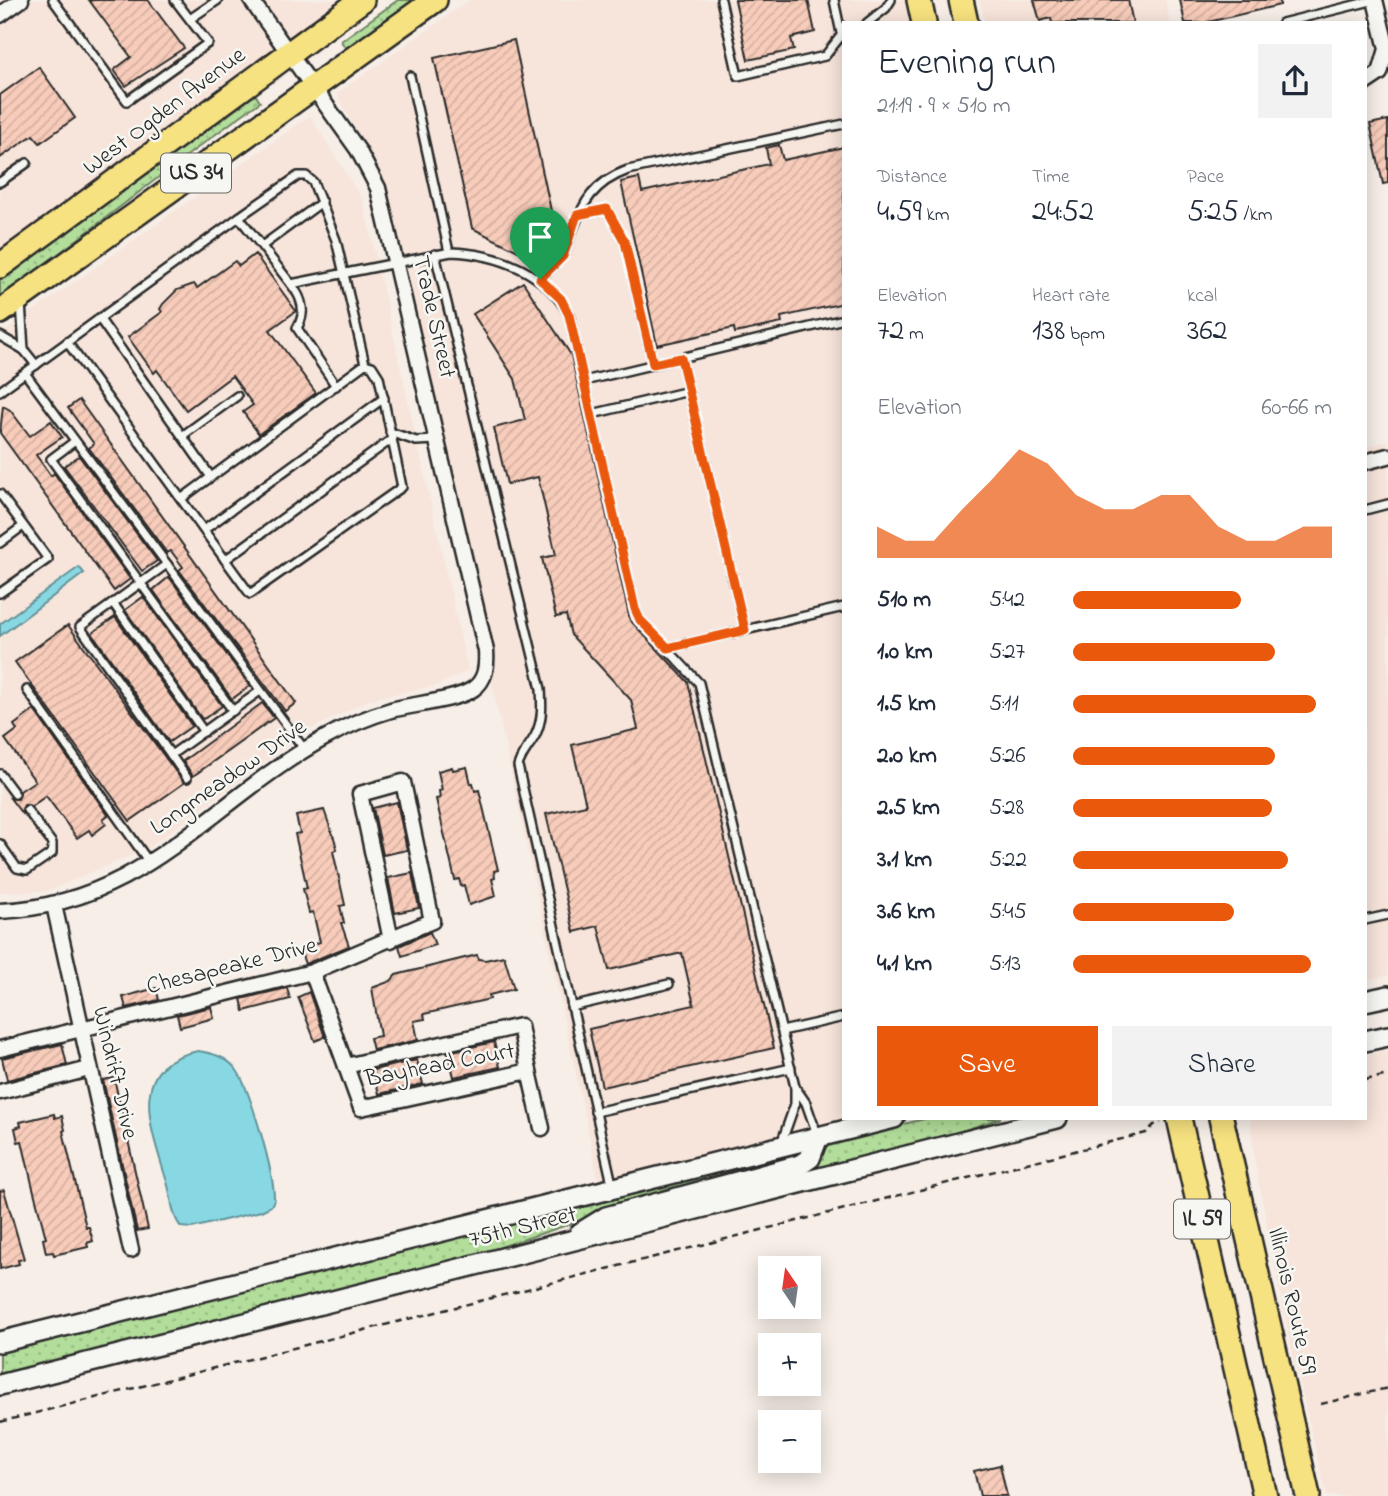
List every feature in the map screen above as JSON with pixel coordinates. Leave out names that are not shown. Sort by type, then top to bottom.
[{"type":"main road","name":"West Ogden Avenue","points":[[0,266],[362,0]]},
{"type":"main road","name":"US 34","points":[[0,312],[435,0]]},
{"type":"main road","points":[[919,0],[924,21]]},
{"type":"main road","points":[[961,0],[966,21]]},
{"type":"main road","points":[[1367,1001],[1388,996]]},
{"type":"main road","points":[[1367,1041],[1388,1036]]},
{"type":"main road","name":"75th Street","points":[[0,1342],[886,1120]]},
{"type":"main road","name":"75th Street","points":[[0,1385],[1049,1120]]},
{"type":"main road","name":"IL 59","points":[[1179,1120],[1265,1496]]},
{"type":"main road","name":"Illinois Route 59","points":[[1221,1120],[1308,1496]]},
{"type":"main road","points":[[1228,1151],[1236,1120]]},
{"type":"main road","points":[[565,1243],[606,1217],[800,1165],[810,1158],[818,1137]]},
{"type":"street","points":[[0,15],[21,0]]},
{"type":"street","name":"Trade Street","points":[[251,0],[368,167],[384,209],[486,651],[484,678]]},
{"type":"street","points":[[1367,82],[1384,76],[1387,49],[1375,0]]},
{"type":"street","points":[[1367,461],[1388,456]]},
{"type":"street","name":"Longmeadow Drive","points":[[0,911],[54,905],[112,885],[149,863],[305,750],[365,719],[473,689],[484,678]]},
{"type":"street","name":"Chesapeake Drive","points":[[0,1049],[312,972],[391,940],[432,921],[403,782],[360,794],[391,940]]},
{"type":"street","name":"Windrift Drive","points":[[54,905],[131,1250]]},
{"type":"street","name":"Bayhead Court","points":[[312,972],[361,1108],[529,1071],[542,1128]]},
{"type":"street","points":[[346,1066],[520,1026],[529,1071]]},
{"type":"street","points":[[0,1092],[89,1069]]},
{"type":"lane","points":[[53,0],[127,102],[208,43],[175,0]]},
{"type":"lane","points":[[190,19],[218,0]]},
{"type":"lane","points":[[721,0],[738,76],[825,56],[842,32],[834,0]]},
{"type":"lane","points":[[870,21],[886,8],[891,0]]},
{"type":"lane","points":[[1290,21],[1375,0]]},
{"type":"lane","points":[[410,76],[449,252]]},
{"type":"lane","points":[[540,279],[563,256],[577,215],[591,192],[607,178],[628,170],[842,124]]},
{"type":"lane","points":[[0,183],[27,163]]},
{"type":"lane","points":[[0,391],[298,176],[306,176],[313,182],[336,240],[365,364]]},
{"type":"lane","points":[[262,246],[321,202]]},
{"type":"lane","points":[[577,215],[607,209],[625,242],[653,364]]},
{"type":"lane","points":[[239,217],[301,298],[302,320],[297,328],[336,386]]},
{"type":"lane","points":[[291,284],[435,254],[476,253],[540,279],[561,299],[569,315],[635,609],[640,620],[699,683],[795,1087],[790,1122],[777,1147]]},
{"type":"lane","points":[[435,254],[541,690],[543,716],[534,738],[522,751],[518,766],[613,1189]]},
{"type":"lane","points":[[22,296],[24,350]]},
{"type":"lane","points":[[100,318],[211,477]]},
{"type":"lane","points":[[584,381],[842,320]]},
{"type":"lane","points":[[0,336],[24,350],[36,365]]},
{"type":"lane","points":[[67,342],[250,594],[402,487],[379,377],[372,366],[365,364]]},
{"type":"lane","points":[[681,358],[745,630]]},
{"type":"lane","points":[[181,499],[365,364]]},
{"type":"lane","points":[[24,373],[305,750]]},
{"type":"lane","points":[[592,414],[689,391]]},
{"type":"lane","points":[[182,436],[237,396]]},
{"type":"lane","points":[[204,530],[384,398]]},
{"type":"lane","points":[[391,435],[416,441],[438,440]]},
{"type":"lane","points":[[225,560],[391,435]]},
{"type":"lane","points":[[75,441],[51,459],[233,711]]},
{"type":"lane","points":[[0,494],[48,559],[0,593]]},
{"type":"lane","points":[[1367,509],[1388,503]]},
{"type":"lane","points":[[0,542],[23,526]]},
{"type":"lane","points":[[167,565],[80,627],[187,778]]},
{"type":"lane","points":[[113,604],[204,732]]},
{"type":"lane","points":[[668,648],[842,607]]},
{"type":"lane","points":[[27,691],[149,863]]},
{"type":"lane","points":[[171,755],[260,691]]},
{"type":"lane","points":[[0,774],[15,794]]},
{"type":"lane","points":[[0,844],[17,868],[27,870],[52,853],[52,844],[27,810]]},
{"type":"lane","points":[[1367,920],[1388,915]]},
{"type":"lane","points":[[571,1007],[669,984]]},
{"type":"lane","points":[[782,1031],[842,1017]]},
{"type":"lane","points":[[595,1112],[791,1068]]},
{"type":"lane","points":[[795,1087],[806,1103],[818,1137]]},
{"type":"path","points":[[1367,1079],[1388,1074]]},
{"type":"path","points":[[0,1422],[1146,1133],[1154,1125]]},
{"type":"path","points":[[1321,1404],[1388,1388]]},
{"type":"shaded area","points":[[0,0],[342,0],[0,252]]},
{"type":"shaded area","points":[[470,0],[907,0],[912,21],[842,21],[842,1120],[848,1120],[599,1181],[385,184],[337,94]]},
{"type":"shaded area","points":[[980,0],[1165,0],[1170,21],[985,21]]},
{"type":"shaded area","points":[[310,116],[363,201],[468,670],[438,685],[370,699],[305,732],[148,848],[47,891],[0,892],[0,335]]},
{"type":"shaded area","points":[[1388,441],[1388,975],[1367,980],[1367,446]]},
{"type":"shaded area","points":[[1388,1050],[1388,1496],[1327,1496],[1290,1342],[1255,1162],[1250,1120],[1367,1120],[1367,1055]]},
{"type":"green space","points":[[398,0],[413,0],[346,49],[341,41]]},
{"type":"green space","points":[[255,94],[260,102],[0,297],[0,278]]},
{"type":"green space","points":[[920,1120],[995,1120],[926,1143],[775,1180],[823,1144]]},
{"type":"green space","points":[[801,1151],[800,1158],[573,1223],[437,1268],[0,1378],[0,1351]]},
{"type":"water","points":[[79,567],[84,573],[0,636],[0,624]]},
{"type":"water","points":[[198,1051],[224,1059],[236,1069],[242,1079],[266,1153],[274,1200],[271,1206],[261,1211],[192,1228],[181,1227],[175,1217],[155,1142],[149,1103],[152,1085],[160,1070],[175,1058]]},
{"type":"building","points":[[89,0],[148,0],[184,48],[126,86],[114,70],[131,57]]},
{"type":"building","points":[[735,0],[808,0],[815,32],[791,38],[794,50],[748,60]]},
{"type":"building","points":[[1034,0],[1128,0],[1133,21],[1052,21],[1051,18],[1040,21]]},
{"type":"building","points":[[1180,0],[1280,0],[1280,5],[1212,21],[1185,21]]},
{"type":"building","points":[[514,40],[558,243],[518,251],[472,228],[434,58]]},
{"type":"building","points":[[39,67],[75,118],[40,143],[33,135],[0,158],[0,95]]},
{"type":"building","points":[[1388,120],[1388,183],[1383,184],[1370,124]]},
{"type":"building","points":[[779,145],[783,160],[842,147],[842,303],[781,317],[782,323],[735,333],[734,328],[657,345],[621,182],[639,178],[642,192],[769,164],[766,148]]},
{"type":"building","points":[[255,254],[296,311],[270,330],[316,393],[259,434],[243,412],[253,405],[232,376],[186,410],[157,370],[154,373],[128,337],[162,312],[160,309],[163,304],[177,290],[194,284],[197,288],[235,261],[239,266]]},
{"type":"building","points":[[523,282],[571,355],[630,620],[688,682],[774,1048],[602,1087],[589,1029],[694,1005],[682,953],[609,970],[598,926],[574,932],[546,814],[586,805],[572,745],[638,729],[631,700],[571,635],[566,615],[556,617],[542,558],[556,555],[538,477],[507,484],[494,428],[525,420],[515,379],[473,314]]},
{"type":"building","points":[[79,400],[296,703],[285,711],[179,570],[183,567],[171,551],[167,553],[89,448],[94,444],[68,408]]},
{"type":"building","points":[[3,406],[10,410],[30,436],[51,421],[62,437],[36,455],[51,476],[54,473],[130,579],[114,591],[0,433]]},
{"type":"building","points":[[79,456],[157,561],[142,571],[64,466]]},
{"type":"building","points":[[169,577],[250,686],[232,699],[153,590]]},
{"type":"building","points":[[143,597],[222,706],[205,718],[202,719],[125,610]]},
{"type":"building","points":[[115,617],[192,726],[169,742],[92,633]]},
{"type":"building","points":[[68,625],[184,783],[130,821],[15,662]]},
{"type":"building","points":[[262,703],[274,718],[193,776],[183,761]]},
{"type":"building","points":[[34,710],[108,815],[103,819],[106,824],[92,835],[89,830],[77,838],[46,796],[32,806],[24,805],[22,814],[10,798],[18,799],[20,791],[35,781],[5,739],[17,730],[14,725]]},
{"type":"building","points":[[452,767],[453,770],[467,767],[471,784],[473,783],[475,791],[479,790],[498,870],[494,871],[495,878],[492,879],[496,896],[469,905],[464,885],[461,886],[459,879],[455,880],[436,799],[440,798],[439,791],[442,790],[438,771]]},
{"type":"building","points":[[397,802],[407,850],[383,855],[373,808]]},
{"type":"building","points":[[324,810],[337,850],[333,851],[345,905],[340,906],[344,923],[341,923],[349,946],[305,964],[300,950],[320,942],[313,912],[309,913],[303,889],[307,888],[295,834],[300,833],[296,816]]},
{"type":"building","points":[[412,873],[419,908],[395,913],[388,878]]},
{"type":"building","points":[[430,932],[435,945],[402,956],[399,946]]},
{"type":"building","points":[[477,955],[479,959],[485,960],[504,956],[514,989],[489,995],[490,999],[424,1014],[425,1019],[414,1021],[418,1040],[373,1050],[370,1038],[380,1036],[372,988],[391,981],[396,975]]},
{"type":"building","points":[[156,988],[159,1000],[126,1008],[123,997]]},
{"type":"building","points":[[287,988],[290,999],[244,1011],[241,999]]},
{"type":"building","points":[[309,992],[325,1037],[315,1041],[298,997]]},
{"type":"building","points":[[211,1007],[214,1018],[180,1027],[177,1015]]},
{"type":"building","points":[[494,1042],[500,1067],[454,1077],[448,1052]]},
{"type":"building","points":[[62,1044],[67,1065],[7,1080],[2,1058]]},
{"type":"building","points":[[417,1060],[423,1084],[379,1094],[373,1070]]},
{"type":"building","points":[[114,1078],[148,1229],[137,1231],[103,1080]]},
{"type":"building","points":[[54,1114],[55,1118],[62,1116],[63,1131],[86,1227],[89,1227],[93,1241],[87,1243],[88,1247],[54,1255],[53,1252],[46,1253],[43,1239],[46,1238],[22,1141],[18,1142],[15,1128],[21,1126],[20,1122]]},
{"type":"building","points":[[4,1190],[24,1259],[18,1260],[19,1264],[0,1269],[0,1191]]},
{"type":"building","points":[[1000,1465],[1007,1496],[980,1496],[974,1471]]},
{"type":"route","points":[[607,209],[625,242],[653,364],[681,358],[745,630],[668,648],[640,620],[631,592],[569,315],[561,299],[540,279],[563,256],[577,215],[607,209]]}]
